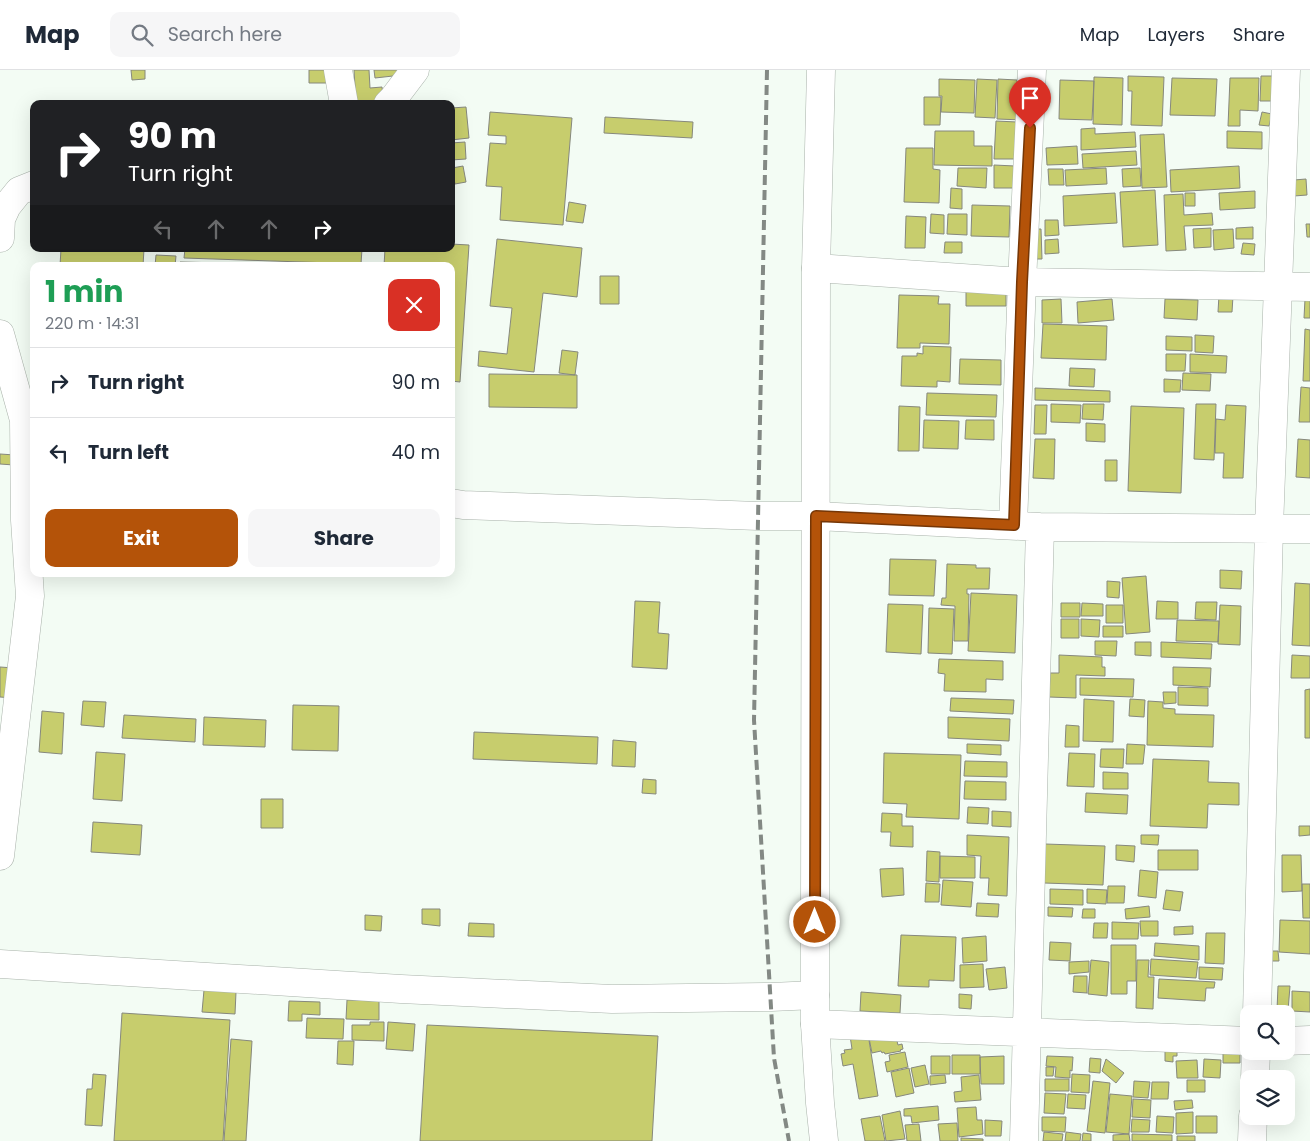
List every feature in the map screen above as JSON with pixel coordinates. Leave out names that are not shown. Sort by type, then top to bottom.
[{"type":"street","points":[[338,70],[343,100]]},
{"type":"street","points":[[392,100],[415,70]]},
{"type":"street","points":[[821,70],[816,268],[815,1024],[824,1141]]},
{"type":"street","points":[[1024,1141],[1027,526],[1022,282],[1032,70]]},
{"type":"street","points":[[1257,1005],[1269,528],[1286,70]]},
{"type":"street","points":[[0,238],[1,219],[7,206],[19,191],[30,187]]},
{"type":"street","points":[[816,268],[1022,282],[1310,287]]},
{"type":"street","points":[[0,334],[19,420],[30,596],[0,856]]},
{"type":"street","points":[[455,503],[758,516],[816,516],[1027,526],[1310,529]]},
{"type":"street","points":[[0,964],[382,988],[612,999],[815,995]]},
{"type":"street","points":[[815,1024],[1240,1040]]},
{"type":"street","points":[[1295,1041],[1310,1040]]},
{"type":"street","points":[[1252,1141],[1253,1125]]},
{"type":"building","points":[[131,70],[145,70],[145,79],[132,80]]},
{"type":"building","points":[[309,70],[327,70],[327,83],[309,83]]},
{"type":"building","points":[[354,70],[369,70],[370,88],[382,87],[384,100],[356,100]]},
{"type":"building","points":[[374,70],[401,70],[402,75],[375,78]]},
{"type":"building","points":[[1128,76],[1164,77],[1162,126],[1131,125],[1132,91],[1128,91]]},
{"type":"building","points":[[1261,76],[1275,76],[1275,101],[1260,101]]},
{"type":"building","points":[[1094,77],[1123,78],[1122,125],[1093,124]]},
{"type":"building","points":[[1172,78],[1217,79],[1215,116],[1170,115]]},
{"type":"building","points":[[1230,78],[1259,78],[1258,111],[1240,110],[1240,126],[1228,126]]},
{"type":"building","points":[[939,79],[975,80],[974,113],[941,112],[942,96],[939,96]]},
{"type":"building","points":[[977,79],[997,80],[995,118],[975,117]]},
{"type":"building","points":[[998,79],[1017,80],[1017,88],[1024,88],[1023,120],[997,119]]},
{"type":"building","points":[[1060,80],[1094,81],[1092,120],[1059,119]]},
{"type":"building","points":[[924,97],[941,97],[940,125],[924,125]]},
{"type":"building","points":[[466,107],[469,138],[455,140],[455,108]]},
{"type":"building","points":[[490,112],[572,118],[563,225],[500,220],[502,187],[486,186],[490,143],[506,144],[506,136],[488,135]]},
{"type":"building","points":[[1262,112],[1272,114],[1269,126],[1259,125]]},
{"type":"building","points":[[605,117],[693,122],[692,138],[604,133]]},
{"type":"building","points":[[996,121],[1017,122],[1016,159],[994,159]]},
{"type":"building","points":[[1095,128],[1095,134],[1135,132],[1136,147],[1081,150],[1081,129]]},
{"type":"building","points":[[935,131],[974,131],[974,146],[992,146],[992,166],[934,165]]},
{"type":"building","points":[[1227,131],[1262,132],[1262,149],[1227,148]]},
{"type":"building","points":[[1164,134],[1167,187],[1142,188],[1140,135]]},
{"type":"building","points":[[465,142],[466,159],[455,160],[455,143]]},
{"type":"building","points":[[1077,146],[1078,164],[1047,165],[1046,148]]},
{"type":"building","points":[[906,148],[933,148],[933,169],[940,170],[939,203],[904,202]]},
{"type":"building","points":[[1136,151],[1137,165],[1083,168],[1082,154]]},
{"type":"building","points":[[994,165],[1015,166],[1015,188],[994,188]]},
{"type":"building","points":[[463,166],[466,182],[455,184],[455,167]]},
{"type":"building","points":[[1239,166],[1240,188],[1171,192],[1170,170]]},
{"type":"building","points":[[958,168],[987,168],[986,188],[957,186]]},
{"type":"building","points":[[1106,168],[1107,184],[1066,186],[1065,170]]},
{"type":"building","points":[[1140,168],[1141,186],[1123,187],[1122,169]]},
{"type":"building","points":[[1048,169],[1063,169],[1064,185],[1049,185]]},
{"type":"building","points":[[1306,179],[1307,195],[1294,196],[1294,180]]},
{"type":"building","points":[[951,188],[962,189],[962,209],[950,208]]},
{"type":"building","points":[[1155,190],[1158,245],[1123,247],[1120,192]]},
{"type":"building","points":[[1255,191],[1255,208],[1220,210],[1219,193]]},
{"type":"building","points":[[1115,193],[1117,223],[1064,226],[1063,196]]},
{"type":"building","points":[[1185,193],[1195,193],[1195,206],[1185,206]]},
{"type":"building","points":[[1183,194],[1184,215],[1212,213],[1213,225],[1184,226],[1186,250],[1166,251],[1164,195]]},
{"type":"building","points":[[569,202],[586,205],[583,223],[566,221]]},
{"type":"building","points":[[972,205],[1010,206],[1009,237],[971,236]]},
{"type":"building","points":[[931,214],[944,215],[944,234],[930,233]]},
{"type":"building","points":[[948,214],[967,214],[967,235],[947,234]]},
{"type":"building","points":[[906,216],[926,217],[925,248],[905,248]]},
{"type":"building","points":[[1045,220],[1058,220],[1059,235],[1045,236]]},
{"type":"building","points":[[1306,224],[1310,224],[1310,237],[1307,237]]},
{"type":"building","points":[[1253,227],[1253,239],[1236,239],[1236,228]]},
{"type":"building","points":[[1211,228],[1211,247],[1194,248],[1193,229]]},
{"type":"building","points":[[1031,229],[1041,229],[1042,259],[1033,259]]},
{"type":"building","points":[[1233,229],[1234,248],[1214,250],[1213,230]]},
{"type":"building","points":[[497,239],[582,248],[577,297],[543,293],[534,372],[478,366],[479,351],[507,354],[512,308],[490,306]]},
{"type":"building","points":[[1058,239],[1059,253],[1045,254],[1045,240]]},
{"type":"building","points":[[945,242],[962,242],[962,253],[944,253]]},
{"type":"building","points":[[1243,243],[1255,244],[1254,255],[1241,254]]},
{"type":"building","points":[[455,244],[469,245],[460,382],[455,381],[455,262],[384,262],[385,252],[455,252]]},
{"type":"building","points":[[61,252],[144,252],[143,262],[60,262]]},
{"type":"building","points":[[185,252],[362,252],[361,262],[184,258]]},
{"type":"building","points":[[156,255],[176,256],[175,262],[155,262]]},
{"type":"building","points":[[600,276],[619,276],[619,304],[600,304]]},
{"type":"building","points":[[966,286],[1006,286],[1006,306],[966,306]]},
{"type":"building","points":[[899,295],[939,296],[938,304],[950,304],[949,344],[920,343],[920,348],[897,348]]},
{"type":"building","points":[[1219,295],[1233,296],[1232,312],[1218,312]]},
{"type":"building","points":[[1061,299],[1062,323],[1042,323],[1042,300]]},
{"type":"building","points":[[1112,299],[1114,320],[1078,323],[1077,302]]},
{"type":"building","points":[[1165,299],[1198,300],[1197,320],[1164,318]]},
{"type":"building","points":[[1305,299],[1310,299],[1310,318],[1304,318]]},
{"type":"building","points":[[1043,324],[1107,326],[1106,360],[1041,358]]},
{"type":"building","points":[[1305,329],[1310,330],[1310,381],[1303,381]]},
{"type":"building","points":[[1195,335],[1214,336],[1213,353],[1195,352]]},
{"type":"building","points":[[1166,336],[1192,337],[1192,351],[1166,350]]},
{"type":"building","points":[[923,346],[951,347],[950,382],[937,381],[937,387],[901,386],[902,356],[917,356],[917,353],[923,354]]},
{"type":"building","points":[[562,350],[578,352],[575,375],[559,373]]},
{"type":"building","points":[[1166,354],[1186,354],[1185,371],[1166,371]]},
{"type":"building","points":[[1190,354],[1227,356],[1226,373],[1190,372]]},
{"type":"building","points":[[960,359],[1001,360],[1001,385],[959,384]]},
{"type":"building","points":[[1070,368],[1095,369],[1094,387],[1069,386]]},
{"type":"building","points":[[1183,373],[1211,374],[1210,391],[1182,390]]},
{"type":"building","points":[[489,374],[577,375],[577,408],[489,407]]},
{"type":"building","points":[[1164,379],[1181,380],[1180,392],[1164,392]]},
{"type":"building","points":[[1301,387],[1310,388],[1310,422],[1299,422]]},
{"type":"building","points":[[1035,388],[1110,391],[1110,402],[1035,400]]},
{"type":"building","points":[[927,393],[997,395],[996,417],[926,415]]},
{"type":"building","points":[[1051,404],[1081,405],[1080,423],[1051,422]]},
{"type":"building","points":[[1083,404],[1104,404],[1103,420],[1082,419]]},
{"type":"building","points":[[1196,404],[1216,404],[1214,460],[1194,459]]},
{"type":"building","points":[[1035,405],[1047,405],[1046,434],[1034,434]]},
{"type":"building","points":[[1226,405],[1246,406],[1243,478],[1223,478],[1224,453],[1215,453],[1216,419],[1225,420]]},
{"type":"building","points":[[899,406],[920,407],[919,451],[898,451]]},
{"type":"building","points":[[1131,406],[1184,408],[1181,493],[1128,491]]},
{"type":"building","points":[[924,420],[959,421],[958,449],[923,448]]},
{"type":"building","points":[[966,420],[994,420],[994,440],[965,439]]},
{"type":"building","points":[[1086,423],[1105,424],[1105,442],[1086,441]]},
{"type":"building","points":[[1035,439],[1055,439],[1054,479],[1033,478]]},
{"type":"building","points":[[1298,439],[1310,440],[1310,478],[1296,477]]},
{"type":"building","points":[[0,454],[15,455],[14,465],[0,464]]},
{"type":"building","points":[[1105,460],[1117,460],[1117,481],[1105,481]]},
{"type":"building","points":[[890,559],[936,560],[934,596],[889,595]]},
{"type":"building","points":[[947,564],[976,565],[976,568],[990,568],[989,589],[967,589],[967,594],[969,594],[968,641],[954,641],[955,606],[941,605],[942,598],[946,598]]},
{"type":"building","points":[[1220,570],[1242,571],[1241,589],[1220,588]]},
{"type":"building","points":[[1146,576],[1150,632],[1126,634],[1122,578]]},
{"type":"building","points":[[1107,581],[1120,582],[1119,598],[1107,597]]},
{"type":"building","points":[[1295,583],[1310,584],[1310,646],[1292,645]]},
{"type":"building","points":[[971,593],[1017,595],[1015,653],[968,651]]},
{"type":"building","points":[[635,601],[660,602],[658,633],[669,634],[667,669],[632,667]]},
{"type":"building","points":[[1157,601],[1178,602],[1178,619],[1156,619]]},
{"type":"building","points":[[1196,602],[1217,602],[1216,620],[1195,619]]},
{"type":"building","points":[[1061,603],[1080,603],[1080,617],[1061,617]]},
{"type":"building","points":[[1082,603],[1103,604],[1103,616],[1081,616]]},
{"type":"building","points":[[888,604],[923,605],[921,654],[886,652]]},
{"type":"building","points":[[1106,605],[1123,605],[1123,623],[1106,623]]},
{"type":"building","points":[[1220,605],[1241,606],[1240,645],[1218,644]]},
{"type":"building","points":[[929,608],[954,609],[952,654],[928,653]]},
{"type":"building","points":[[1061,619],[1079,619],[1079,638],[1061,638]]},
{"type":"building","points":[[1081,619],[1100,620],[1099,637],[1081,636]]},
{"type":"building","points":[[1177,620],[1219,621],[1218,642],[1176,641]]},
{"type":"building","points":[[1103,626],[1123,626],[1123,637],[1103,637]]},
{"type":"building","points":[[1095,641],[1117,641],[1116,656],[1095,655]]},
{"type":"building","points":[[1135,642],[1151,642],[1151,656],[1135,655]]},
{"type":"building","points":[[1161,642],[1212,644],[1211,659],[1161,657]]},
{"type":"building","points":[[1059,655],[1102,657],[1102,667],[1105,667],[1105,676],[1076,675],[1076,698],[1049,697],[1050,673],[1059,673]]},
{"type":"building","points":[[1292,655],[1310,656],[1310,678],[1291,678]]},
{"type":"building","points":[[939,659],[1003,661],[1003,680],[986,679],[986,692],[944,691],[945,674],[938,673]]},
{"type":"building","points":[[0,667],[14,668],[13,698],[0,697]]},
{"type":"building","points":[[1173,667],[1211,668],[1210,687],[1173,685]]},
{"type":"building","points":[[1080,678],[1134,679],[1133,697],[1080,695]]},
{"type":"building","points":[[1178,687],[1208,688],[1208,706],[1178,705]]},
{"type":"building","points":[[1310,689],[1310,738],[1305,738],[1305,690]]},
{"type":"building","points":[[1163,692],[1176,692],[1176,703],[1164,704]]},
{"type":"building","points":[[951,698],[1014,700],[1013,714],[950,711]]},
{"type":"building","points":[[1084,699],[1114,701],[1113,742],[1083,741]]},
{"type":"building","points":[[1130,699],[1145,700],[1144,717],[1129,716]]},
{"type":"building","points":[[83,701],[106,702],[104,727],[81,725]]},
{"type":"building","points":[[1148,701],[1163,702],[1163,708],[1175,709],[1175,714],[1214,715],[1213,747],[1147,745]]},
{"type":"building","points":[[293,705],[339,706],[338,751],[292,750]]},
{"type":"building","points":[[42,711],[64,713],[62,754],[39,752]]},
{"type":"building","points":[[124,715],[196,719],[195,742],[122,738]]},
{"type":"building","points":[[204,717],[266,720],[265,747],[203,745]]},
{"type":"building","points":[[948,717],[1010,719],[1009,741],[948,738]]},
{"type":"building","points":[[1066,725],[1079,726],[1079,747],[1065,747]]},
{"type":"building","points":[[474,732],[598,737],[597,764],[473,759]]},
{"type":"building","points":[[613,740],[636,742],[635,767],[612,766]]},
{"type":"building","points":[[967,744],[1001,745],[1001,755],[967,753]]},
{"type":"building","points":[[1127,744],[1145,745],[1143,764],[1126,764]]},
{"type":"building","points":[[1101,749],[1124,749],[1123,768],[1100,767]]},
{"type":"building","points":[[96,752],[125,754],[122,801],[93,799]]},
{"type":"building","points":[[884,753],[961,755],[959,819],[906,817],[907,804],[883,803]]},
{"type":"building","points":[[1069,753],[1095,754],[1094,787],[1067,786]]},
{"type":"building","points":[[1153,759],[1209,761],[1208,782],[1239,783],[1239,805],[1208,804],[1207,828],[1150,826]]},
{"type":"building","points":[[965,761],[1007,762],[1007,777],[964,776]]},
{"type":"building","points":[[1103,772],[1128,773],[1128,789],[1103,789]]},
{"type":"building","points":[[643,779],[656,780],[656,794],[642,793]]},
{"type":"building","points":[[965,781],[1006,782],[1006,800],[964,799]]},
{"type":"building","points":[[1086,793],[1128,795],[1127,814],[1085,812]]},
{"type":"building","points":[[261,799],[283,799],[283,828],[261,828]]},
{"type":"building","points":[[968,807],[989,808],[988,824],[967,823]]},
{"type":"building","points":[[992,811],[1011,812],[1011,827],[992,826]]},
{"type":"building","points":[[882,813],[902,814],[902,826],[913,826],[913,847],[890,846],[891,832],[881,832]]},
{"type":"building","points":[[93,822],[142,825],[140,855],[91,852]]},
{"type":"building","points":[[1299,826],[1310,826],[1310,835],[1299,836]]},
{"type":"building","points":[[967,835],[1009,837],[1007,896],[988,895],[989,878],[980,878],[981,856],[967,855]]},
{"type":"building","points":[[1141,835],[1159,835],[1158,845],[1141,844]]},
{"type":"building","points":[[1045,844],[1105,846],[1103,885],[1044,883]]},
{"type":"building","points":[[1116,845],[1135,846],[1134,862],[1116,860]]},
{"type":"building","points":[[1158,850],[1198,850],[1198,870],[1158,870]]},
{"type":"building","points":[[927,851],[940,852],[939,882],[926,881]]},
{"type":"building","points":[[1282,855],[1301,855],[1302,891],[1282,892]]},
{"type":"building","points":[[940,856],[975,857],[975,878],[940,878]]},
{"type":"building","points":[[903,868],[904,895],[882,897],[880,869]]},
{"type":"building","points":[[1140,870],[1158,872],[1156,898],[1138,896]]},
{"type":"building","points":[[943,880],[973,882],[971,907],[941,905]]},
{"type":"building","points":[[926,883],[940,884],[939,902],[925,902]]},
{"type":"building","points":[[1302,884],[1310,884],[1310,918],[1303,918]]},
{"type":"building","points":[[1108,886],[1125,886],[1124,903],[1107,903]]},
{"type":"building","points":[[1050,889],[1083,890],[1083,905],[1050,904]]},
{"type":"building","points":[[1087,889],[1107,890],[1106,904],[1087,903]]},
{"type":"building","points":[[1166,890],[1183,892],[1180,911],[1163,909]]},
{"type":"building","points":[[977,903],[999,904],[998,917],[976,916]]},
{"type":"building","points":[[1149,906],[1150,917],[1126,919],[1125,909]]},
{"type":"building","points":[[1048,907],[1073,908],[1072,917],[1048,916]]},
{"type":"building","points":[[422,909],[440,909],[440,926],[422,924]]},
{"type":"building","points":[[1083,909],[1095,909],[1095,918],[1082,918]]},
{"type":"building","points":[[365,915],[382,916],[381,931],[365,930]]},
{"type":"building","points":[[1280,920],[1310,921],[1310,954],[1279,952]]},
{"type":"building","points":[[1140,921],[1158,921],[1158,936],[1141,936]]},
{"type":"building","points":[[1112,922],[1139,923],[1138,939],[1112,939]]},
{"type":"building","points":[[469,923],[494,924],[494,937],[468,936]]},
{"type":"building","points":[[1094,923],[1108,923],[1107,938],[1093,938]]},
{"type":"building","points":[[1193,926],[1193,934],[1174,935],[1174,927]]},
{"type":"building","points":[[1206,933],[1225,933],[1224,964],[1205,963]]},
{"type":"building","points":[[901,935],[956,937],[954,981],[929,980],[929,987],[898,986]]},
{"type":"building","points":[[986,936],[987,961],[963,963],[962,938]]},
{"type":"building","points":[[1050,942],[1071,943],[1070,961],[1049,960]]},
{"type":"building","points":[[1155,943],[1199,946],[1199,960],[1154,956]]},
{"type":"building","points":[[1111,945],[1136,945],[1136,981],[1127,981],[1127,994],[1111,994]]},
{"type":"building","points":[[1270,951],[1278,951],[1279,961],[1270,961]]},
{"type":"building","points":[[1151,959],[1198,962],[1196,978],[1150,975]]},
{"type":"building","points":[[1091,960],[1109,962],[1107,996],[1088,994]]},
{"type":"building","points":[[1137,960],[1149,960],[1148,977],[1154,977],[1153,1009],[1136,1008]]},
{"type":"building","points":[[1089,961],[1089,972],[1069,974],[1069,962]]},
{"type":"building","points":[[983,964],[984,987],[960,988],[960,965]]},
{"type":"building","points":[[1005,967],[1007,988],[989,990],[986,969]]},
{"type":"building","points":[[1199,967],[1223,968],[1222,980],[1199,979]]},
{"type":"building","points":[[1074,976],[1087,976],[1087,993],[1073,992]]},
{"type":"building","points":[[1159,979],[1215,982],[1214,988],[1206,988],[1205,1001],[1158,998]]},
{"type":"building","points":[[1278,986],[1290,986],[1288,1005],[1277,1005]]},
{"type":"building","points":[[204,990],[236,992],[235,1014],[202,1012]]},
{"type":"building","points":[[1292,991],[1310,992],[1310,1012],[1295,1011],[1295,1005],[1292,1005]]},
{"type":"building","points":[[861,992],[901,995],[900,1013],[860,1011]]},
{"type":"building","points":[[959,994],[972,995],[971,1009],[959,1008]]},
{"type":"building","points":[[347,1000],[379,1001],[379,1020],[346,1019]]},
{"type":"building","points":[[289,1001],[320,1002],[320,1015],[302,1014],[302,1021],[288,1021]]},
{"type":"building","points":[[122,1013],[230,1020],[223,1141],[114,1141]]},
{"type":"building","points":[[307,1018],[344,1019],[343,1039],[306,1038]]},
{"type":"building","points":[[370,1022],[384,1022],[384,1041],[352,1040],[352,1025],[370,1025]]},
{"type":"building","points":[[388,1022],[415,1024],[413,1051],[386,1049]]},
{"type":"building","points":[[427,1025],[658,1036],[652,1141],[420,1141]]},
{"type":"building","points":[[849,1029],[868,1034],[878,1096],[859,1099],[853,1064],[843,1066],[841,1054],[845,1053],[844,1050],[852,1049]]},
{"type":"building","points":[[868,1033],[897,1041],[898,1045],[902,1044],[903,1049],[885,1054],[881,1051],[872,1053]]},
{"type":"building","points":[[231,1039],[252,1041],[246,1141],[224,1141]]},
{"type":"building","points":[[338,1041],[354,1041],[353,1065],[337,1064]]},
{"type":"building","points":[[1165,1045],[1177,1045],[1177,1056],[1173,1056],[1173,1062],[1165,1061]]},
{"type":"building","points":[[905,1052],[908,1067],[887,1072],[885,1062],[890,1061],[889,1055]]},
{"type":"building","points":[[1223,1053],[1240,1053],[1240,1063],[1223,1063]]},
{"type":"building","points":[[952,1055],[980,1055],[980,1074],[952,1074]]},
{"type":"building","points":[[931,1056],[950,1056],[950,1074],[931,1074]]},
{"type":"building","points":[[1004,1056],[1004,1084],[981,1084],[980,1057]]},
{"type":"building","points":[[1047,1056],[1073,1057],[1070,1078],[1055,1077],[1056,1067],[1046,1066]]},
{"type":"building","points":[[1090,1058],[1101,1059],[1100,1073],[1089,1072]]},
{"type":"building","points":[[1106,1059],[1124,1073],[1116,1083],[1102,1071]]},
{"type":"building","points":[[1204,1059],[1221,1060],[1220,1078],[1203,1077]]},
{"type":"building","points":[[1197,1060],[1198,1078],[1177,1078],[1176,1061]]},
{"type":"building","points":[[925,1065],[929,1084],[915,1087],[911,1068]]},
{"type":"building","points":[[1046,1067],[1054,1067],[1053,1076],[1046,1076]]},
{"type":"building","points":[[909,1068],[914,1093],[896,1097],[891,1072]]},
{"type":"building","points":[[93,1074],[106,1075],[102,1126],[85,1125],[87,1089],[92,1089]]},
{"type":"building","points":[[1072,1074],[1090,1075],[1089,1093],[1071,1092]]},
{"type":"building","points":[[945,1075],[946,1083],[930,1085],[930,1076]]},
{"type":"building","points":[[979,1075],[981,1100],[955,1102],[954,1092],[962,1091],[961,1077]]},
{"type":"building","points":[[1045,1079],[1069,1079],[1069,1091],[1045,1091]]},
{"type":"building","points":[[1187,1080],[1205,1080],[1205,1092],[1187,1092]]},
{"type":"building","points":[[1093,1081],[1110,1083],[1105,1133],[1087,1131]]},
{"type":"building","points":[[1134,1081],[1150,1082],[1148,1098],[1133,1097]]},
{"type":"building","points":[[1152,1082],[1169,1082],[1168,1099],[1151,1099]]},
{"type":"building","points":[[1045,1093],[1066,1094],[1064,1114],[1044,1113]]},
{"type":"building","points":[[1068,1094],[1086,1095],[1085,1109],[1067,1108]]},
{"type":"building","points":[[1110,1094],[1132,1096],[1129,1134],[1106,1132]]},
{"type":"building","points":[[1133,1099],[1151,1100],[1150,1118],[1132,1117]]},
{"type":"building","points":[[1192,1100],[1193,1108],[1175,1110],[1174,1101]]},
{"type":"building","points":[[938,1106],[939,1120],[912,1123],[911,1116],[904,1116],[904,1109]]},
{"type":"building","points":[[976,1107],[977,1120],[982,1120],[983,1134],[959,1137],[957,1108]]},
{"type":"building","points":[[900,1111],[905,1139],[886,1141],[882,1115]]},
{"type":"building","points":[[1193,1112],[1193,1133],[1176,1134],[1176,1113]]},
{"type":"building","points":[[880,1116],[885,1141],[865,1141],[861,1119]]},
{"type":"building","points":[[1157,1116],[1174,1117],[1173,1133],[1156,1132]]},
{"type":"building","points":[[1196,1116],[1217,1116],[1217,1133],[1196,1133]]},
{"type":"building","points":[[1042,1117],[1066,1117],[1065,1132],[1042,1131]]},
{"type":"building","points":[[1132,1119],[1150,1120],[1149,1132],[1131,1132]]},
{"type":"building","points":[[985,1120],[1002,1121],[1001,1136],[985,1136]]},
{"type":"building","points":[[957,1123],[958,1141],[940,1141],[938,1124]]},
{"type":"building","points":[[919,1124],[921,1141],[907,1141],[905,1125]]},
{"type":"building","points":[[1044,1132],[1063,1134],[1062,1141],[1043,1141]]},
{"type":"building","points":[[1066,1132],[1081,1134],[1080,1141],[1065,1141]]},
{"type":"building","points":[[1083,1133],[1091,1134],[1091,1141],[1082,1141]]},
{"type":"building","points":[[1129,1134],[1130,1141],[1113,1141],[1113,1135]]},
{"type":"building","points":[[1132,1134],[1172,1135],[1172,1141],[1132,1141]]},
{"type":"building","points":[[1177,1136],[1195,1136],[1195,1141],[1177,1141]]},
{"type":"building","points":[[961,1138],[983,1139],[983,1141],[961,1141]]},
{"type":"railway","points":[[767,70],[754,720],[774,1058],[789,1141]]},
{"type":"route","points":[[815,922],[816,516],[1014,525],[1022,282],[1030,128]]}]
